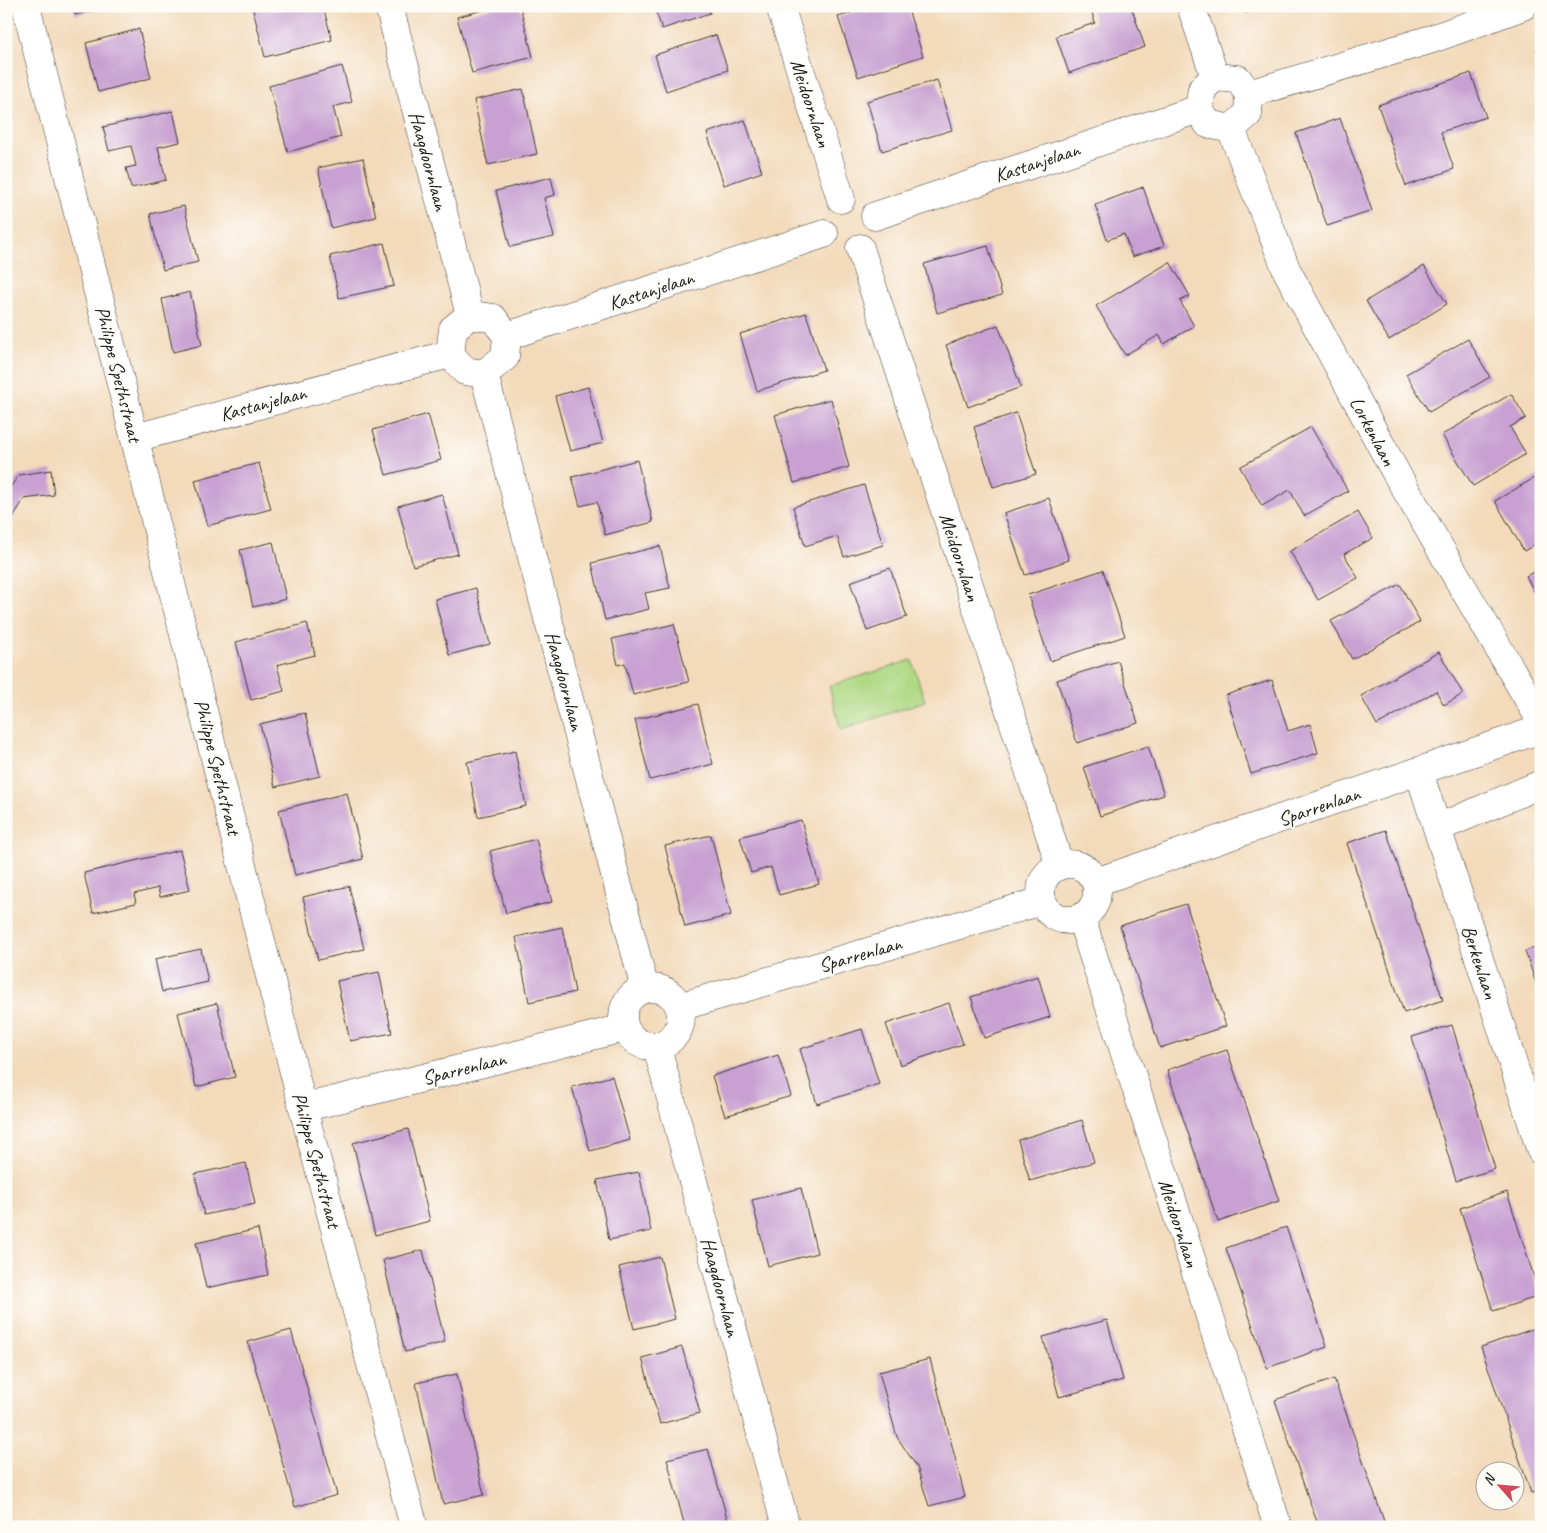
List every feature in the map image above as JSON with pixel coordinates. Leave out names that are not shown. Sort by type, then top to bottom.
[{"type":"street","name":"Philippe Spethstraat","points":[[26,6],[303,1108],[414,1527]]},
{"type":"street","name":"Haagdoornlaan","points":[[389,6],[470,315]]},
{"type":"street","name":"Meidoornlaan","points":[[780,6],[841,199]]},
{"type":"street","points":[[1191,6],[1215,77]]},
{"type":"street","points":[[1249,94],[1432,39],[1524,6]]},
{"type":"street","points":[[1215,77],[1238,79],[1249,94],[1248,114],[1231,129],[1208,124],[1199,109],[1202,89],[1215,77]]},
{"type":"street","name":"Kastanjelaan","points":[[876,216],[1199,109]]},
{"type":"street","name":"Lorkenlaan","points":[[1231,129],[1292,280],[1396,473],[1541,721]]},
{"type":"street","points":[[841,199],[863,201],[876,216],[872,237],[860,248],[839,249],[824,234],[826,213],[841,199]]},
{"type":"street","name":"Kastanjelaan","points":[[507,336],[824,234]]},
{"type":"street","name":"Meidoornlaan","points":[[860,248],[1060,866]]},
{"type":"street","points":[[470,315],[493,318],[507,336],[505,357],[484,374],[465,371],[450,354],[453,329],[470,315]]},
{"type":"street","name":"Kastanjelaan","points":[[135,438],[450,354]]},
{"type":"street","name":"Haagdoornlaan","points":[[484,374],[645,989]]},
{"type":"street","name":"Sparrenlaan","points":[[1096,882],[1541,729]]},
{"type":"street","name":"Berkenlaan","points":[[1419,772],[1541,1151]]},
{"type":"street","points":[[1438,828],[1541,784]]},
{"type":"street","points":[[1072,864],[1083,867],[1096,882],[1097,900],[1091,911],[1081,918],[1066,921],[1057,918],[1047,911],[1042,901],[1040,890],[1044,879],[1051,871],[1060,866],[1072,864]]},
{"type":"street","name":"Sparrenlaan","points":[[679,1007],[1042,901]]},
{"type":"street","name":"Meidoornlaan","points":[[1081,918],[1278,1527]]},
{"type":"street","points":[[645,989],[659,989],[667,992],[679,1007],[681,1015],[679,1029],[673,1038],[657,1047],[647,1047],[638,1043],[630,1037],[624,1028],[623,1013],[626,1002],[637,992],[645,989]]},
{"type":"street","name":"Sparrenlaan","points":[[303,1108],[624,1028]]},
{"type":"street","name":"Haagdoornlaan","points":[[657,1047],[786,1527]]},
{"type":"green space","points":[[912,660],[925,701],[841,730],[829,686]]},
{"type":"building","points":[[73,6],[108,6],[108,7],[75,15]]},
{"type":"building","points":[[252,6],[323,6],[332,40],[265,57]]},
{"type":"building","points":[[498,6],[520,6],[533,57],[472,73],[457,17]]},
{"type":"building","points":[[654,6],[708,6],[710,13],[662,29]]},
{"type":"building","points":[[872,6],[907,6],[923,56],[858,77],[838,17]]},
{"type":"building","points":[[1090,6],[1131,6],[1145,47],[1069,73],[1056,36],[1095,23]]},
{"type":"building","points":[[1243,6],[1264,6],[1264,7],[1246,13]]},
{"type":"building","points":[[139,29],[151,78],[98,92],[86,43]]},
{"type":"building","points":[[716,35],[728,70],[666,91],[655,55]]},
{"type":"building","points":[[1541,47],[1541,61],[1540,61],[1536,49]]},
{"type":"building","points":[[342,66],[352,102],[333,107],[341,137],[288,152],[269,86]]},
{"type":"building","points":[[1471,73],[1486,117],[1441,132],[1454,169],[1406,186],[1378,105]]},
{"type":"building","points":[[937,80],[952,130],[882,151],[867,101]]},
{"type":"building","points":[[523,89],[537,154],[488,165],[474,100]]},
{"type":"building","points":[[173,111],[180,142],[158,147],[166,180],[131,188],[126,168],[136,166],[131,146],[109,151],[103,127]]},
{"type":"building","points":[[1340,118],[1372,211],[1327,226],[1296,133]]},
{"type":"building","points":[[745,120],[762,172],[724,185],[707,133]]},
{"type":"building","points":[[363,158],[376,217],[331,228],[318,168]]},
{"type":"building","points":[[551,177],[555,195],[544,198],[554,237],[510,247],[496,191]]},
{"type":"building","points":[[1143,187],[1164,246],[1132,257],[1124,234],[1107,240],[1095,205]]},
{"type":"building","points":[[184,206],[198,262],[163,270],[150,214]]},
{"type":"building","points":[[384,243],[394,286],[339,298],[330,256]]},
{"type":"building","points":[[988,246],[1002,295],[937,313],[924,264]]},
{"type":"building","points":[[1170,262],[1190,296],[1180,301],[1194,326],[1164,344],[1159,335],[1125,355],[1096,306]]},
{"type":"building","points":[[1424,266],[1447,304],[1389,340],[1366,301]]},
{"type":"building","points":[[190,292],[202,345],[173,352],[162,299]]},
{"type":"building","points":[[806,313],[824,370],[757,391],[740,334]]},
{"type":"building","points":[[998,325],[1021,387],[968,407],[946,345]]},
{"type":"building","points":[[1468,339],[1490,377],[1429,412],[1406,374]]},
{"type":"building","points":[[588,387],[603,443],[570,451],[555,396]]},
{"type":"building","points":[[1511,394],[1526,418],[1510,427],[1526,454],[1473,486],[1442,435]]},
{"type":"building","points":[[831,399],[849,467],[794,483],[775,415]]},
{"type":"building","points":[[1016,413],[1036,474],[993,487],[974,427]]},
{"type":"building","points":[[428,414],[441,460],[386,475],[373,430]]},
{"type":"building","points":[[1311,427],[1348,491],[1304,516],[1290,490],[1262,506],[1240,467]]},
{"type":"building","points":[[637,460],[653,522],[605,535],[597,502],[580,506],[572,477]]},
{"type":"building","points":[[259,463],[271,509],[207,526],[195,480]]},
{"type":"building","points":[[51,470],[54,495],[24,499],[11,521],[6,518],[6,487],[9,489],[19,475]]},
{"type":"building","points":[[1541,474],[1541,541],[1524,551],[1495,501]]},
{"type":"building","points":[[864,485],[883,545],[844,557],[837,536],[805,546],[793,507]]},
{"type":"building","points":[[442,494],[458,554],[413,566],[398,506]]},
{"type":"building","points":[[1049,498],[1069,560],[1025,575],[1004,513]]},
{"type":"building","points":[[1358,512],[1373,538],[1344,554],[1358,578],[1318,600],[1290,551]]},
{"type":"building","points":[[273,542],[286,599],[253,607],[240,550]]},
{"type":"building","points":[[660,546],[670,588],[645,593],[649,609],[605,620],[592,563]]},
{"type":"building","points":[[890,568],[907,617],[867,631],[850,582]]},
{"type":"building","points":[[1541,568],[1541,587],[1534,591],[1526,576]]},
{"type":"building","points":[[1103,570],[1125,636],[1050,661],[1028,595]]},
{"type":"building","points":[[1400,584],[1420,622],[1352,659],[1331,621]]},
{"type":"building","points":[[476,588],[490,644],[449,655],[435,599]]},
{"type":"building","points":[[307,623],[315,655],[277,665],[284,691],[251,700],[236,642]]},
{"type":"building","points":[[674,624],[689,682],[633,695],[625,663],[618,665],[612,639]]},
{"type":"building","points":[[1439,652],[1463,694],[1444,705],[1436,691],[1377,725],[1361,696]]},
{"type":"building","points":[[1118,661],[1138,723],[1077,743],[1057,680]]},
{"type":"building","points":[[1272,680],[1288,731],[1310,724],[1318,753],[1251,774],[1226,695]]},
{"type":"building","points":[[698,704],[713,764],[650,780],[635,720]]},
{"type":"building","points":[[305,713],[320,776],[275,787],[260,724]]},
{"type":"building","points":[[1148,746],[1164,795],[1100,816],[1084,767]]},
{"type":"building","points":[[515,751],[526,806],[478,817],[467,762]]},
{"type":"building","points":[[347,793],[363,859],[295,875],[279,810]]},
{"type":"building","points":[[801,820],[819,884],[779,895],[771,867],[751,873],[740,837]]},
{"type":"building","points":[[1386,830],[1443,1000],[1404,1013],[1347,843]]},
{"type":"building","points":[[711,835],[731,915],[685,927],[665,846]]},
{"type":"building","points":[[536,839],[552,902],[506,913],[490,851]]},
{"type":"building","points":[[180,850],[190,890],[160,897],[158,888],[134,894],[136,903],[93,913],[84,873]]},
{"type":"building","points":[[349,886],[364,949],[318,960],[303,897]]},
{"type":"building","points":[[1186,904],[1226,1026],[1160,1048],[1120,926]]},
{"type":"building","points":[[562,927],[575,992],[529,1002],[516,937]]},
{"type":"building","points":[[1541,946],[1541,995],[1540,995],[1525,951]]},
{"type":"building","points":[[201,949],[208,982],[162,992],[155,959]]},
{"type":"building","points":[[379,972],[392,1033],[350,1041],[337,981]]},
{"type":"building","points":[[1038,976],[1050,1017],[984,1038],[971,997]]},
{"type":"building","points":[[217,1003],[235,1077],[196,1087],[178,1013]]},
{"type":"building","points":[[949,1003],[963,1044],[900,1065],[886,1024]]},
{"type":"building","points":[[1452,1025],[1495,1169],[1456,1181],[1412,1037]]},
{"type":"building","points":[[862,1029],[879,1084],[817,1104],[800,1049]]},
{"type":"building","points":[[1227,1050],[1279,1201],[1218,1222],[1167,1070]]},
{"type":"building","points":[[778,1055],[791,1096],[725,1116],[712,1076]]},
{"type":"building","points":[[612,1076],[630,1140],[590,1151],[572,1087]]},
{"type":"building","points":[[1082,1120],[1094,1162],[1030,1181],[1018,1140]]},
{"type":"building","points":[[408,1129],[430,1221],[375,1235],[353,1143]]},
{"type":"building","points":[[246,1163],[255,1204],[204,1215],[195,1174]]},
{"type":"building","points":[[639,1172],[651,1231],[609,1240],[597,1180]]},
{"type":"building","points":[[801,1188],[817,1253],[768,1266],[752,1200]]},
{"type":"building","points":[[1507,1192],[1540,1296],[1493,1311],[1460,1208]]},
{"type":"building","points":[[1286,1227],[1327,1347],[1267,1368],[1226,1248]]},
{"type":"building","points":[[258,1229],[268,1275],[206,1288],[196,1243]]},
{"type":"building","points":[[423,1250],[445,1342],[405,1352],[383,1260]]},
{"type":"building","points":[[660,1257],[675,1319],[634,1329],[619,1267]]},
{"type":"building","points":[[1107,1320],[1123,1380],[1059,1397],[1043,1337]]},
{"type":"building","points":[[1541,1326],[1541,1490],[1531,1493],[1524,1473],[1524,1460],[1520,1460],[1481,1347]]},
{"type":"building","points":[[291,1330],[337,1495],[295,1507],[248,1342]]},
{"type":"building","points":[[682,1347],[700,1413],[660,1424],[642,1358]]},
{"type":"building","points":[[930,1359],[965,1497],[929,1506],[917,1467],[897,1437],[879,1372]]},
{"type":"building","points":[[457,1374],[484,1495],[443,1504],[416,1383]]},
{"type":"building","points":[[1334,1379],[1386,1527],[1319,1527],[1310,1503],[1275,1400]]},
{"type":"building","points":[[708,1449],[728,1522],[712,1527],[685,1527],[667,1459]]},
{"type":"building","points":[[339,1521],[340,1527],[318,1527],[318,1526]]},
{"type":"building","points":[[494,1522],[496,1527],[477,1527],[477,1526]]}]
